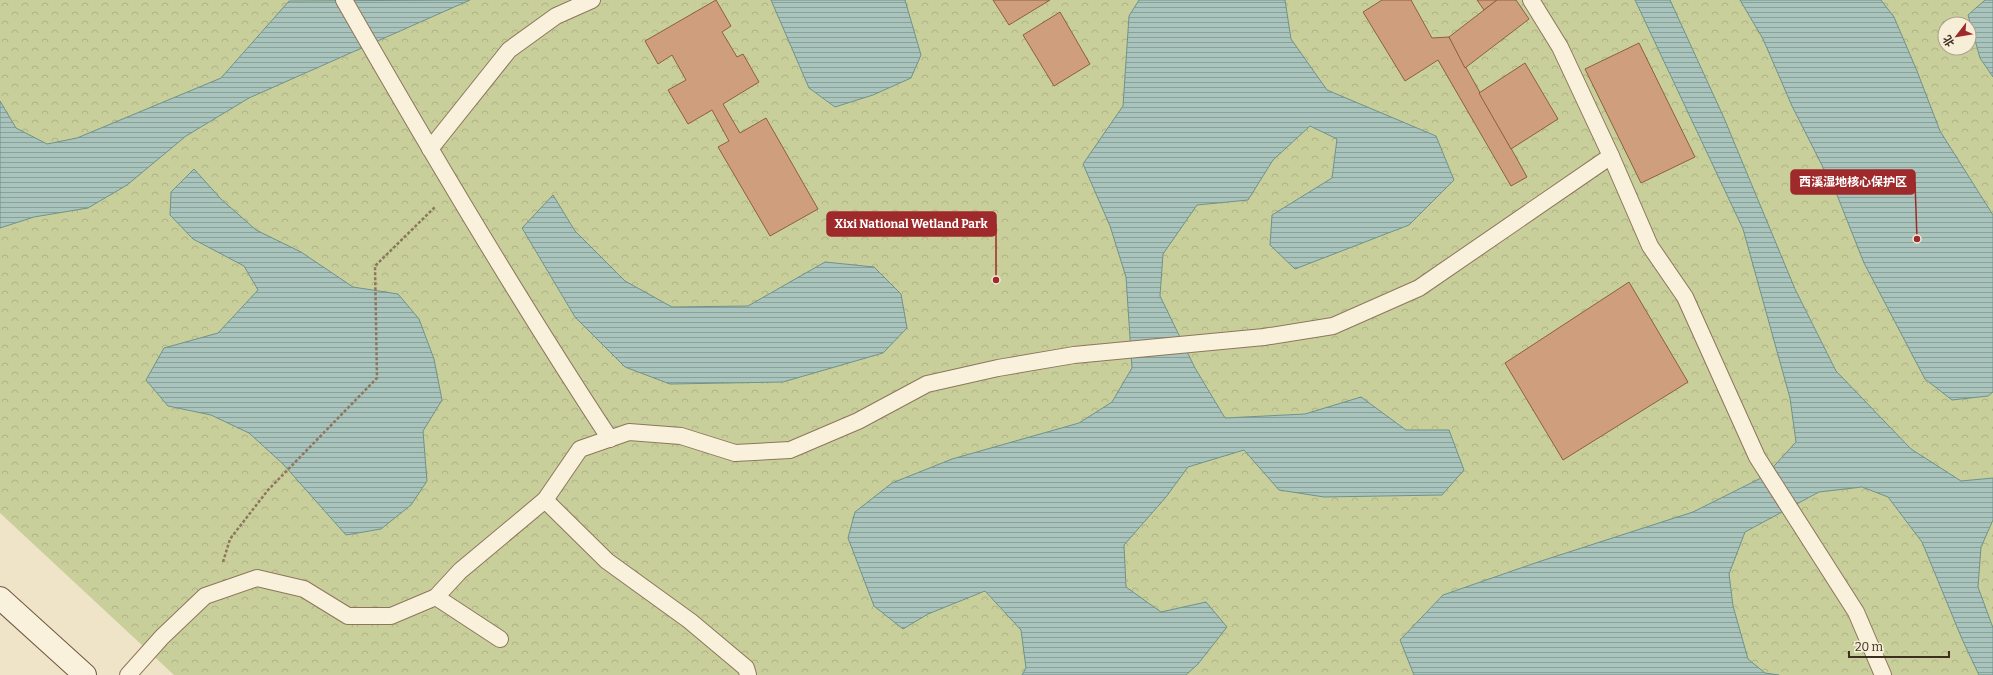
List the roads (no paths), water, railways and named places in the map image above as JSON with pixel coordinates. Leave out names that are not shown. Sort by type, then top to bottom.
[{"type":"main road","points":[[0,598],[85,675]]},
{"type":"lane","points":[[344,0],[452,186],[563,368],[610,439]]},
{"type":"lane","points":[[430,149],[509,50],[556,16],[592,0]]},
{"type":"lane","points":[[1531,0],[1560,47],[1611,156],[1650,246],[1685,297],[1757,457],[1789,510],[1856,612],[1883,675]]},
{"type":"lane","points":[[128,675],[167,632],[205,596],[257,578],[304,590],[348,616],[391,616],[436,598],[460,571],[545,500],[580,450],[629,432],[681,436],[735,453],[790,450],[858,422],[927,384],[998,368],[1074,355],[1264,337],[1333,326],[1412,291],[1611,156]]},
{"type":"lane","points":[[545,500],[606,561],[690,621],[746,668],[748,675]]},
{"type":"lane","points":[[436,598],[500,639]]},
{"type":"water","points":[[470,0],[249,98],[186,136],[127,185],[88,208],[34,217],[0,228],[0,101],[16,128],[47,144],[77,138],[221,78],[289,1]]},
{"type":"water","points":[[771,0],[905,0],[921,55],[911,78],[873,95],[835,107],[809,88]]},
{"type":"water","points":[[1139,0],[1285,0],[1291,39],[1327,90],[1436,136],[1454,180],[1409,225],[1295,269],[1270,245],[1272,215],[1332,178],[1337,139],[1310,126],[1273,160],[1248,200],[1197,205],[1163,254],[1160,296],[1195,368],[1225,418],[1305,414],[1361,397],[1406,430],[1449,430],[1464,470],[1442,495],[1324,497],[1279,490],[1244,450],[1188,467],[1166,497],[1124,545],[1126,587],[1161,612],[1206,602],[1227,627],[1198,664],[1186,675],[1022,675],[1026,668],[1021,630],[985,591],[928,614],[903,629],[874,606],[848,538],[855,512],[892,483],[952,459],[1079,423],[1112,402],[1132,368],[1126,277],[1110,226],[1083,164],[1123,106],[1129,16]]},
{"type":"water","points":[[1635,0],[1670,0],[1724,118],[1795,289],[1836,371],[1911,449],[1961,481],[1993,478],[1993,520],[1981,547],[1978,587],[1993,628],[1993,675],[1979,675],[1962,639],[1922,542],[1888,497],[1862,487],[1819,492],[1745,532],[1729,574],[1733,606],[1748,659],[1765,673],[1779,675],[1414,675],[1400,640],[1443,595],[1538,562],[1693,512],[1765,476],[1796,442],[1790,398],[1743,229]]},
{"type":"water","points":[[1740,0],[1881,0],[1894,17],[1940,131],[1993,215],[1993,392],[1988,396],[1952,400],[1925,379],[1864,263],[1837,195],[1792,106],[1763,39]]},
{"type":"water","points":[[1985,0],[1993,0],[1993,77],[1980,58],[1977,47],[1977,16],[1968,15]]},
{"type":"water","points":[[194,169],[221,199],[256,230],[301,252],[353,287],[398,294],[419,319],[434,359],[442,400],[423,431],[427,481],[411,505],[381,529],[346,535],[283,464],[249,433],[211,415],[168,406],[146,380],[164,348],[218,333],[258,290],[244,266],[193,239],[170,215],[171,192]]},
{"type":"water","points":[[553,195],[575,231],[625,281],[672,307],[748,306],[825,262],[874,267],[901,294],[907,328],[883,353],[783,382],[670,384],[625,367],[575,317],[522,228]]},
{"type":"place","name":"西溪湿地核心保护区","points":[[1917,239]]},
{"type":"place","name":"Xixi National Wetland Park","points":[[996,280]]}]
